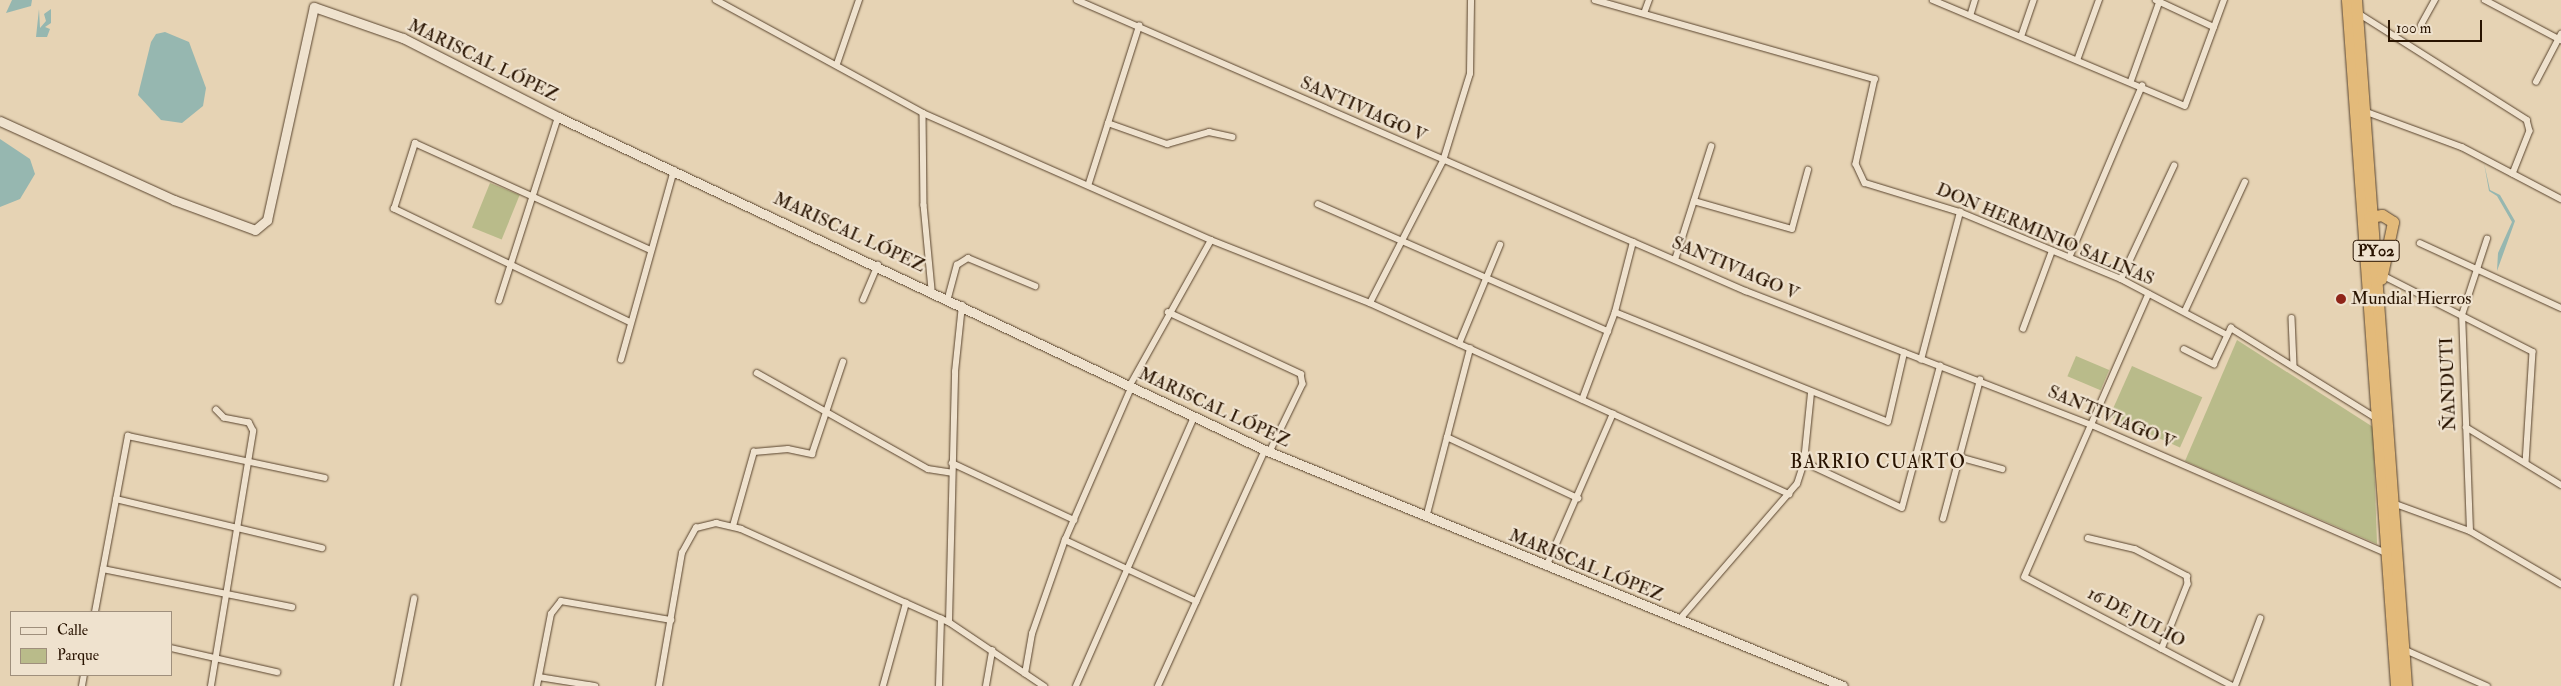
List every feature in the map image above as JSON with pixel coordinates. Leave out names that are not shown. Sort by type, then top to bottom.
[{"type":"highway","name":"PY02","points":[[2347,0],[2377,290],[2406,686]]},
{"type":"highway","name":"PY02","points":[[2356,0],[2364,111],[2376,418],[2396,686]]},
{"type":"highway","points":[[2369,217],[2389,217],[2395,229],[2377,290]]},
{"type":"street","points":[[716,0],[837,64],[923,113],[1089,183],[1211,240],[1370,303],[1790,494]]},
{"type":"street","points":[[837,64],[858,0]]},
{"type":"street","name":"SANTIVIAGO V","points":[[1077,0],[1443,161],[1675,260],[1921,360],[1980,380],[2092,425],[2386,553]]},
{"type":"street","points":[[1370,303],[1443,161],[1470,74],[1471,0]]},
{"type":"street","points":[[1595,0],[1646,11],[1649,0]]},
{"type":"street","points":[[1933,0],[2022,34],[2186,106],[2224,0]]},
{"type":"street","points":[[1970,13],[1975,0]]},
{"type":"street","points":[[2022,34],[2034,0]]},
{"type":"street","points":[[2078,58],[2099,0]]},
{"type":"street","points":[[2421,26],[2435,0]]},
{"type":"street","points":[[2485,0],[2560,38],[2536,82]]},
{"type":"street","points":[[2131,81],[2159,1],[2214,26]]},
{"type":"street","name":"MARISCAL LÓPEZ","points":[[0,121],[174,200],[255,230],[267,220],[315,4],[403,38],[558,117],[878,264],[1130,388],[1267,451],[1678,621],[1843,686]]},
{"type":"street","name":"DON HERMINIO SALINAS","points":[[1646,11],[1875,79],[1857,175],[1874,188],[1960,212],[2121,279],[2185,311],[2227,335]]},
{"type":"street","points":[[2357,12],[2527,120],[2530,132],[2513,174]]},
{"type":"street","points":[[1089,183],[1139,26]]},
{"type":"street","points":[[2069,258],[2142,86]]},
{"type":"street","points":[[2364,111],[2462,148],[2561,199]]},
{"type":"street","points":[[923,113],[924,205],[932,290]]},
{"type":"street","points":[[500,300],[509,264],[558,117]]},
{"type":"street","points":[[1108,122],[1167,144],[1209,132],[1232,137]]},
{"type":"street","points":[[631,324],[394,209],[415,143],[651,250]]},
{"type":"street","points":[[1675,260],[1711,147]]},
{"type":"street","points":[[2121,279],[2174,166]]},
{"type":"street","points":[[621,360],[674,170]]},
{"type":"street","points":[[1694,201],[1792,229],[1808,170]]},
{"type":"street","points":[[2185,311],[2245,182]]},
{"type":"street","points":[[1318,204],[1608,331]]},
{"type":"street","points":[[1921,360],[1960,212]]},
{"type":"street","name":"ÑANDUTI","points":[[2470,531],[2462,315],[2475,268],[2487,239]]},
{"type":"street","points":[[1025,674],[1032,634],[1065,540],[1130,388],[1168,312],[1211,240]]},
{"type":"street","points":[[1582,400],[1615,312],[1633,242]]},
{"type":"street","points":[[2420,243],[2561,308]]},
{"type":"street","points":[[1459,344],[1485,277],[1500,245]]},
{"type":"street","points":[[2023,329],[2052,251]]},
{"type":"street","points":[[948,298],[957,265],[968,258],[1035,286]]},
{"type":"street","points":[[862,300],[878,264]]},
{"type":"street","points":[[2382,275],[2532,352],[2526,462]]},
{"type":"street","points":[[2092,425],[2149,294]]},
{"type":"street","points":[[948,622],[952,463],[962,305]]},
{"type":"street","points":[[1158,686],[1267,451],[1302,384],[1301,374],[1168,312]]},
{"type":"street","points":[[1615,312],[1812,393],[1888,422],[1904,353]]},
{"type":"street","points":[[2292,318],[2294,366]]},
{"type":"street","points":[[2184,349],[2214,364],[2231,328],[2376,418]]},
{"type":"street","points":[[1426,518],[1470,349]]},
{"type":"street","points":[[733,526],[752,454],[788,449],[812,454],[824,412],[843,362]]},
{"type":"street","points":[[1804,462],[1902,508],[1940,366]]},
{"type":"street","points":[[757,373],[928,469],[952,473]]},
{"type":"street","points":[[1943,519],[1980,380]]},
{"type":"street","points":[[1678,621],[1790,494],[1804,462],[1812,393]]},
{"type":"street","points":[[211,686],[250,461],[252,425],[224,418],[216,410]]},
{"type":"street","points":[[1546,567],[1578,498],[1612,414]]},
{"type":"street","points":[[1076,686],[1131,568],[1194,417]]},
{"type":"street","name":"16 DE JULIO","points":[[2092,425],[2025,577],[2234,686]]},
{"type":"street","points":[[2466,427],[2561,484]]},
{"type":"street","points":[[95,611],[128,436],[325,478]]},
{"type":"street","points":[[1447,437],[1578,498]]},
{"type":"street","points":[[1959,457],[2002,469]]},
{"type":"street","points":[[952,463],[1074,520]]},
{"type":"street","points":[[116,499],[322,548]]},
{"type":"street","points":[[2392,503],[2470,531],[2561,584]]},
{"type":"street","points":[[659,686],[688,539],[705,524],[733,526],[940,618],[1044,686]]},
{"type":"street","points":[[2088,538],[2135,550],[2187,576],[2188,584],[2162,649]]},
{"type":"street","points":[[1065,540],[1131,568],[1196,601]]},
{"type":"street","points":[[103,569],[292,607]]},
{"type":"street","points":[[397,686],[414,599]]},
{"type":"street","points":[[537,686],[551,614],[561,601],[671,620]]},
{"type":"street","points":[[884,686],[906,603]]},
{"type":"street","points":[[939,686],[940,618]]},
{"type":"street","points":[[2234,686],[2260,619]]},
{"type":"street","points":[[172,648],[277,672]]},
{"type":"street","points":[[2403,649],[2487,686]]},
{"type":"street","points":[[986,686],[992,651]]},
{"type":"street","points":[[539,677],[595,686]]},
{"type":"green space","points":[[490,183],[520,195],[502,239],[472,228]]},
{"type":"green space","points":[[2237,340],[2373,427],[2377,544],[2185,461]]},
{"type":"green space","points":[[2076,356],[2109,370],[2101,390],[2067,376]]},
{"type":"green space","points":[[2132,366],[2202,397],[2180,448],[2110,416]]},
{"type":"water","points":[[12,0],[32,0],[31,6],[6,13]]},
{"type":"water","points":[[39,9],[40,28],[46,21],[44,14],[51,9],[51,23],[45,27],[50,29],[47,37],[36,37]]},
{"type":"water","points":[[165,32],[189,42],[206,88],[203,106],[182,123],[161,120],[138,95],[151,42],[156,34]]},
{"type":"water","points":[[0,139],[30,159],[35,174],[20,199],[0,207]]},
{"type":"water","points":[[2484,163],[2490,190],[2500,195],[2515,221],[2497,271],[2498,253],[2512,222],[2497,196],[2489,191]]},
{"type":"place","name":"Mundial Hierros","points":[[2341,299]]},
{"type":"district","name":"BARRIO CUARTO","points":[[1878,463]]}]
